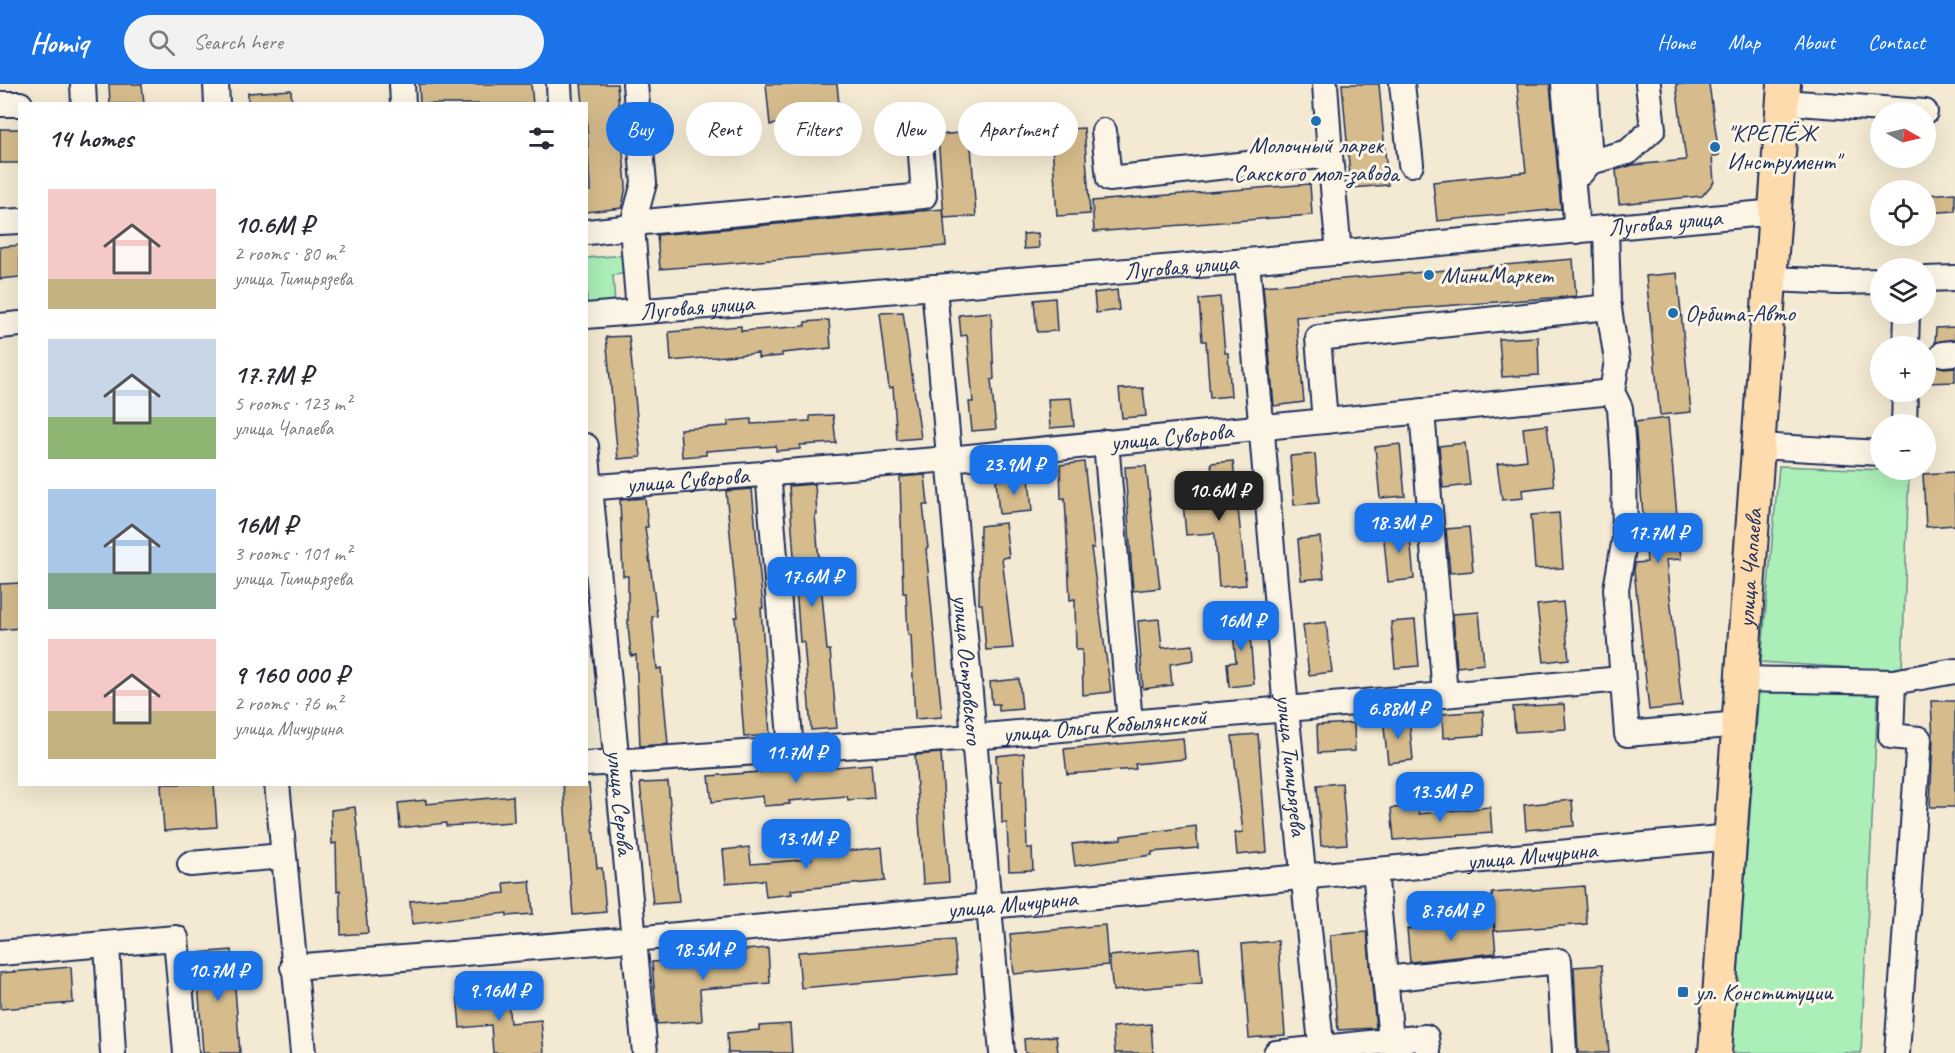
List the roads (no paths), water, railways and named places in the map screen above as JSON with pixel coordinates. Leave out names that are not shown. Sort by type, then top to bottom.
[{"type":"main road","name":"улица Чапаева","points":[[1715,1053],[1784,93]]},
{"type":"street","points":[[83,84],[84,102]]},
{"type":"street","points":[[216,84],[217,102]]},
{"type":"street","points":[[402,84],[404,102]]},
{"type":"street","points":[[559,84],[560,102]]},
{"type":"street","points":[[635,84],[644,183],[632,226],[639,311]]},
{"type":"street","points":[[1325,84],[1339,253]]},
{"type":"street","points":[[1402,84],[1411,164]]},
{"type":"street","points":[[1564,84],[1577,231]]},
{"type":"street","points":[[1573,179],[1586,170],[1590,162],[1585,84]]},
{"type":"street","points":[[1590,162],[1628,152],[1653,129],[1648,84]]},
{"type":"street","points":[[1784,93],[1870,105]]},
{"type":"street","points":[[0,104],[18,104]]},
{"type":"street","points":[[1104,131],[1109,179],[1330,155]]},
{"type":"street","points":[[588,232],[632,226],[644,222],[924,196],[921,156]]},
{"type":"street","name":"Луговая улица","points":[[588,316],[1339,253],[1776,212]]},
{"type":"street","points":[[0,222],[18,221]]},
{"type":"street","points":[[1606,228],[1609,307],[1617,361],[1612,392],[1620,408],[1624,467],[1624,538],[1616,589],[1627,734],[1739,724]]},
{"type":"street","name":"улица Тимирязева","points":[[1247,261],[1286,710],[1321,1051]]},
{"type":"street","points":[[1936,279],[1955,278]]},
{"type":"street","points":[[1772,279],[1870,281]]},
{"type":"street","name":"улица Островского","points":[[934,288],[1002,1053]]},
{"type":"street","points":[[1325,421],[1318,338],[1609,307]]},
{"type":"street","points":[[0,326],[18,324]]},
{"type":"street","name":"улица Суворова","points":[[588,487],[948,459],[1612,392]]},
{"type":"street","points":[[1422,411],[1445,695]]},
{"type":"street","points":[[1106,442],[1130,723]]},
{"type":"street","points":[[1759,446],[1870,452]]},
{"type":"street","points":[[768,472],[791,750]]},
{"type":"street","name":"улица Серова","points":[[588,487],[645,1053]]},
{"type":"street","points":[[1742,679],[1893,682],[1955,671]]},
{"type":"street","name":"улица Ольги Кобылянской","points":[[588,764],[973,737],[1622,679]]},
{"type":"street","points":[[1893,682],[1891,736],[1919,739],[1898,1053]]},
{"type":"street","points":[[277,786],[303,1053]]},
{"type":"street","name":"улица Мичурина","points":[[293,967],[634,939],[1731,837]]},
{"type":"street","points":[[190,864],[283,856]]},
{"type":"street","points":[[1375,870],[1391,1041]]},
{"type":"street","points":[[0,953],[176,938],[186,1053]]},
{"type":"street","points":[[107,944],[113,1053]]},
{"type":"street","points":[[1385,979],[1559,960],[1564,1053]]},
{"type":"street","points":[[1276,1053],[1321,1051],[1426,1037],[1428,1053]]},
{"type":"place","name":"Молочный ларек Сакского мол-завода","points":[[1316,121]]},
{"type":"place","name":"\"КРЕПЁЖ Инструмент\"","points":[[1715,147]]},
{"type":"place","name":"МиниМаркет","points":[[1429,275]]},
{"type":"place","name":"Орбита-Авто","points":[[1673,313]]},
{"type":"place","name":"ул. Конституции","points":[[1683,992]]}]
